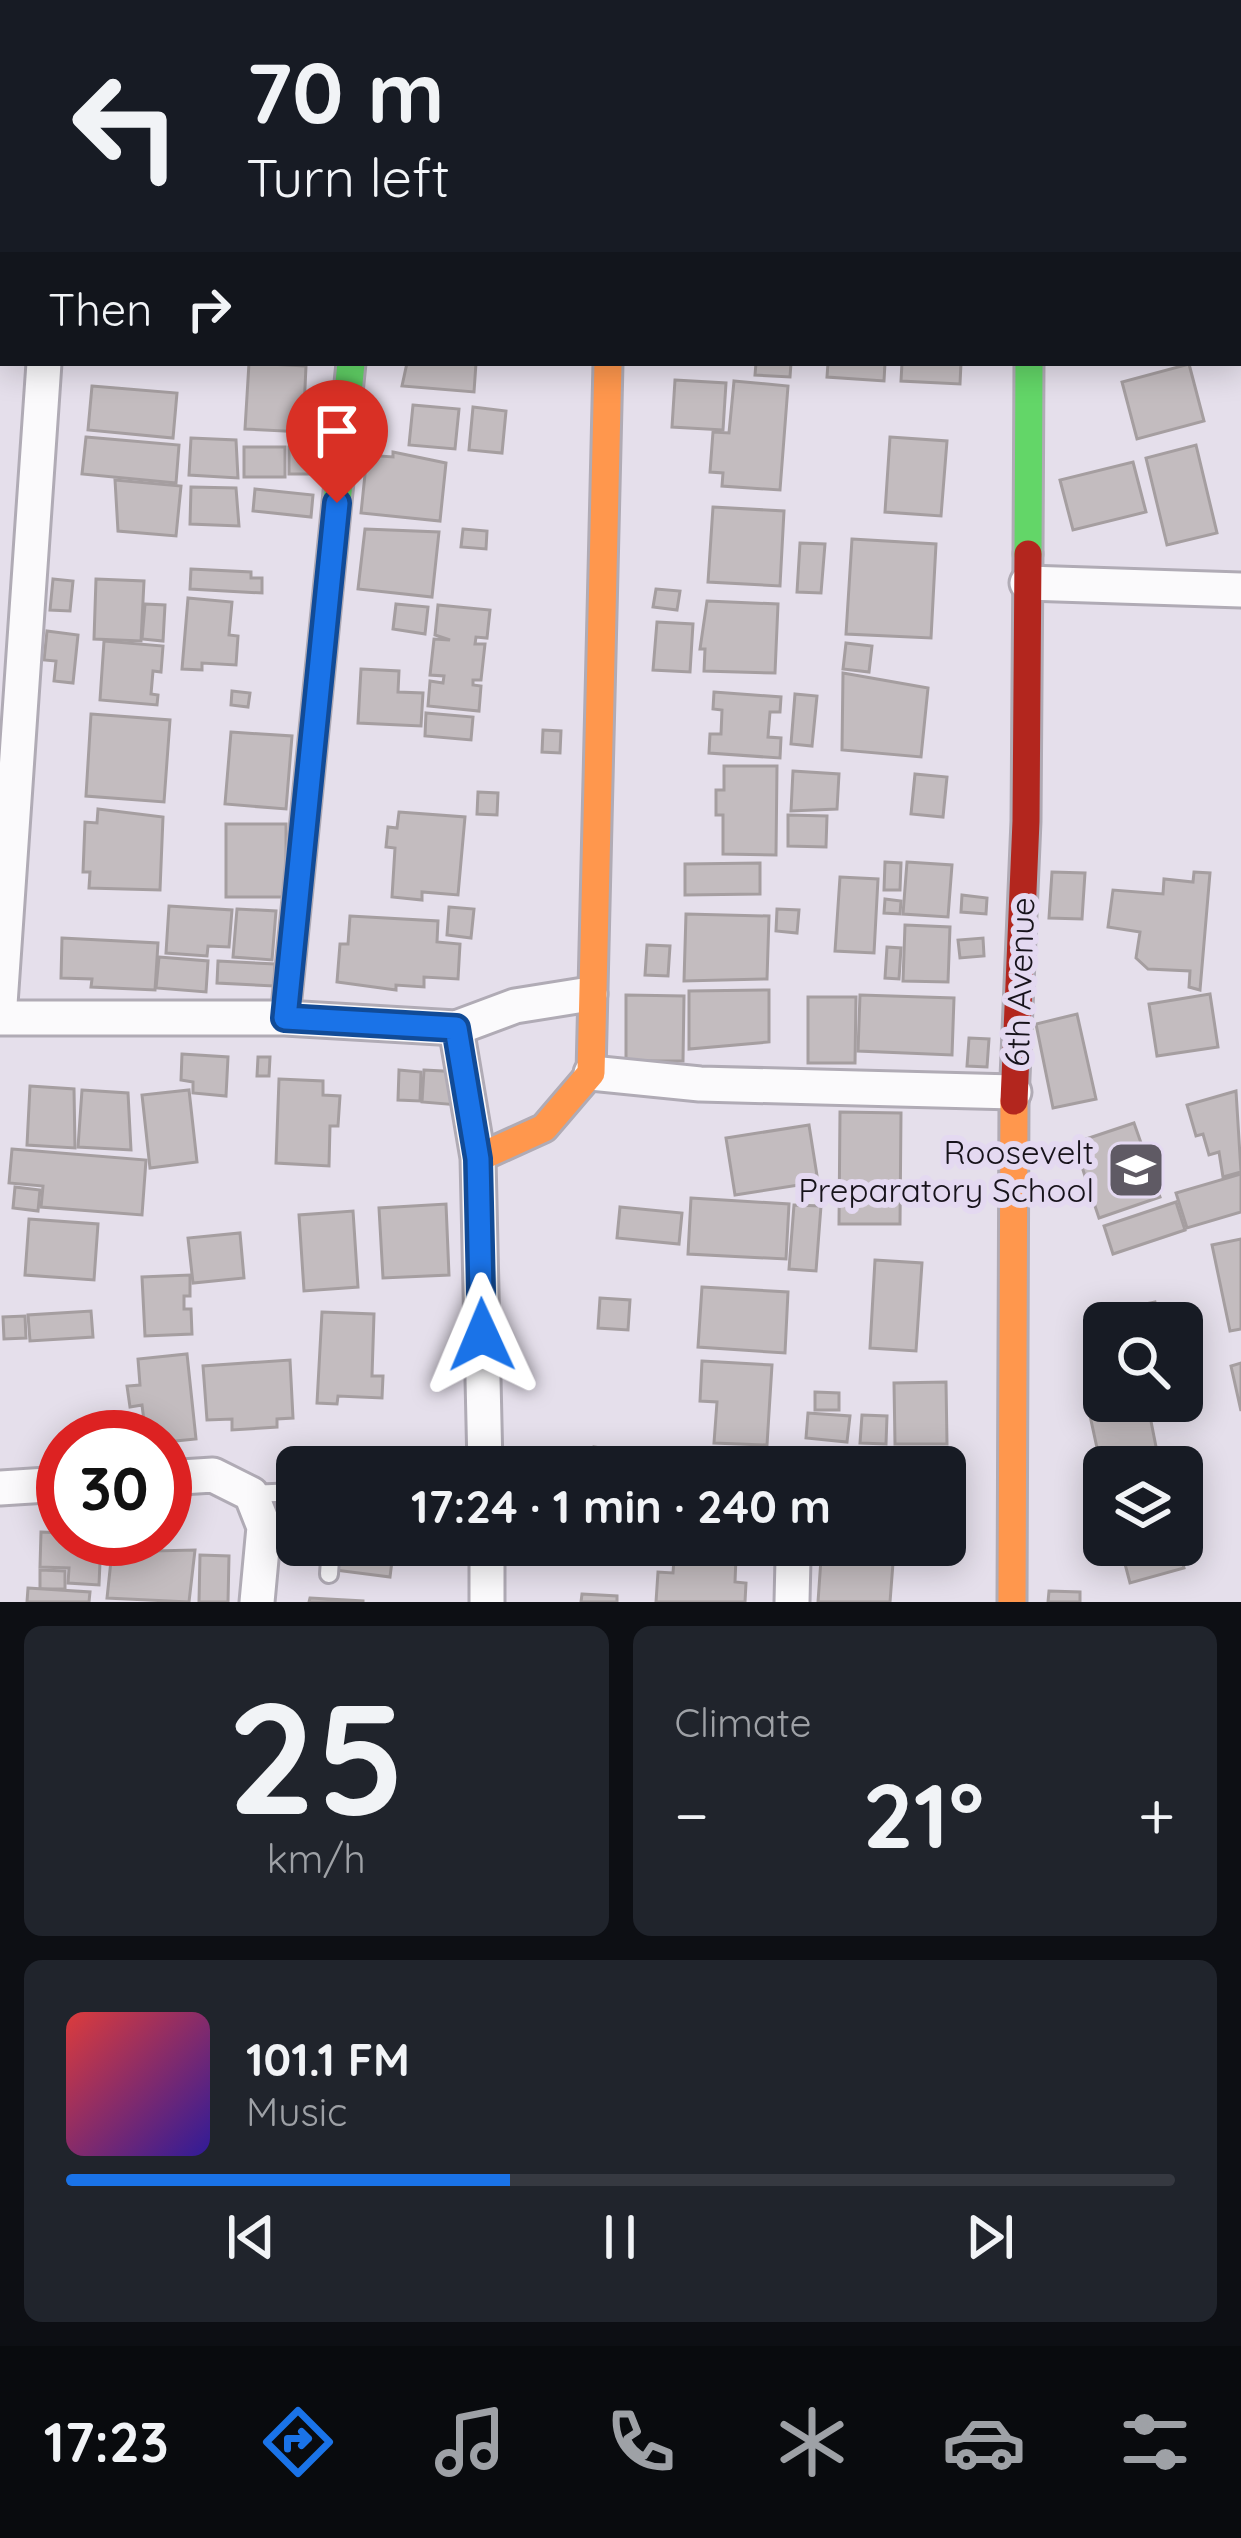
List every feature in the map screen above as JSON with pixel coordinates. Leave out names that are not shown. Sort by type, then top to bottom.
[{"type":"street","points":[[0,1004],[44,366]]},
{"type":"street","points":[[285,1018],[351,366]]},
{"type":"street","points":[[478,1159],[524,1144],[553,1125],[591,1073],[608,366]]},
{"type":"street","name":"6th Avenue","points":[[1012,1602],[1014,1092],[1026,821],[1029,366]]},
{"type":"street","points":[[1027,583],[1241,590]]},
{"type":"street","points":[[0,1018],[285,1018],[456,1028],[515,1006],[590,994]]},
{"type":"street","points":[[456,1028],[478,1159],[485,1446]]},
{"type":"street","points":[[591,1073],[700,1084],[1014,1092]]},
{"type":"street","points":[[192,1476],[213,1475],[251,1494],[264,1527],[256,1602]]},
{"type":"street","points":[[0,1488],[36,1486]]},
{"type":"street","points":[[487,1566],[487,1602]]},
{"type":"street","points":[[792,1602],[793,1566]]},
{"type":"lane","points":[[251,1494],[276,1493]]},
{"type":"lane","points":[[329,1574],[330,1566]]},
{"type":"building","points":[[249,366],[306,366],[303,432],[245,429]]},
{"type":"building","points":[[406,366],[476,366],[474,392],[402,386]]},
{"type":"building","points":[[756,366],[791,366],[790,377],[755,375]]},
{"type":"building","points":[[828,366],[885,366],[884,381],[827,377]]},
{"type":"building","points":[[902,366],[961,366],[960,384],[901,381]]},
{"type":"building","points":[[1190,366],[1204,421],[1137,439],[1122,382]]},
{"type":"building","points":[[675,380],[726,383],[723,430],[672,427]]},
{"type":"building","points":[[734,381],[788,386],[780,490],[722,486],[723,473],[710,472],[713,432],[729,433]]},
{"type":"building","points":[[92,386],[177,393],[173,438],[88,430]]},
{"type":"building","points":[[413,405],[459,409],[455,449],[409,445]]},
{"type":"building","points":[[473,407],[506,411],[502,453],[469,450]]},
{"type":"building","points":[[86,437],[179,445],[176,483],[82,474]]},
{"type":"building","points":[[890,437],[947,441],[941,516],[885,512]]},
{"type":"building","points":[[191,438],[236,440],[238,478],[189,475]]},
{"type":"building","points":[[1196,445],[1217,533],[1167,545],[1146,458]]},
{"type":"building","points":[[244,447],[285,447],[285,477],[244,477]]},
{"type":"building","points":[[289,447],[315,448],[315,474],[289,474]]},
{"type":"building","points":[[393,452],[446,463],[440,521],[361,513],[367,455],[393,457]]},
{"type":"building","points":[[1133,462],[1146,512],[1073,530],[1060,480]]},
{"type":"building","points":[[115,480],[181,486],[176,536],[118,531]]},
{"type":"building","points":[[191,487],[236,488],[239,526],[190,524]]},
{"type":"building","points":[[255,489],[313,495],[311,517],[253,511]]},
{"type":"building","points":[[713,507],[784,511],[780,586],[708,582]]},
{"type":"building","points":[[365,529],[439,532],[432,597],[358,589]]},
{"type":"building","points":[[463,529],[487,531],[486,549],[461,547]]},
{"type":"building","points":[[852,539],[936,544],[931,638],[846,634]]},
{"type":"building","points":[[800,543],[825,544],[821,593],[797,592]]},
{"type":"building","points":[[191,569],[251,572],[251,578],[262,578],[262,593],[190,589]]},
{"type":"building","points":[[53,579],[73,581],[70,611],[50,610]]},
{"type":"building","points":[[96,579],[144,581],[141,641],[94,639]]},
{"type":"building","points":[[656,589],[680,591],[677,610],[653,607]]},
{"type":"building","points":[[188,598],[232,602],[229,635],[238,636],[236,665],[202,663],[202,670],[182,669]]},
{"type":"building","points":[[707,601],[778,604],[775,673],[704,671],[705,649],[700,649]]},
{"type":"building","points":[[145,604],[165,605],[163,641],[142,639]]},
{"type":"building","points":[[396,604],[428,607],[425,634],[393,629]]},
{"type":"building","points":[[438,605],[490,610],[487,638],[476,637],[475,644],[485,644],[481,680],[473,680],[473,685],[481,686],[479,711],[428,706],[430,681],[443,683],[444,676],[430,675],[434,639],[450,640],[435,635]]},
{"type":"building","points":[[657,622],[693,624],[690,672],[653,670]]},
{"type":"building","points":[[47,631],[78,635],[73,683],[54,681],[56,661],[44,660]]},
{"type":"building","points":[[104,641],[163,646],[161,672],[153,671],[151,694],[158,695],[157,705],[100,700]]},
{"type":"building","points":[[846,643],[872,646],[869,672],[843,669]]},
{"type":"building","points":[[361,669],[399,671],[398,692],[423,693],[421,726],[358,723]]},
{"type":"building","points":[[843,673],[928,688],[921,757],[842,750]]},
{"type":"building","points":[[232,691],[250,693],[248,707],[231,705]]},
{"type":"building","points":[[714,692],[781,697],[780,712],[770,712],[768,737],[781,738],[780,758],[709,753],[710,734],[721,734],[722,710],[713,709]]},
{"type":"building","points":[[795,694],[817,696],[812,746],[791,744]]},
{"type":"building","points":[[426,713],[473,717],[471,740],[425,736]]},
{"type":"building","points":[[91,714],[170,720],[164,802],[86,796]]},
{"type":"building","points":[[543,730],[561,731],[560,753],[542,752]]},
{"type":"building","points":[[231,732],[292,736],[286,809],[225,804]]},
{"type":"building","points":[[724,766],[777,766],[776,855],[723,854],[723,815],[716,815],[716,790],[724,790]]},
{"type":"building","points":[[793,771],[839,774],[837,809],[791,811]]},
{"type":"building","points":[[915,774],[947,777],[943,817],[911,814]]},
{"type":"building","points":[[478,792],[498,793],[497,815],[477,814]]},
{"type":"building","points":[[98,809],[163,817],[160,890],[89,888],[90,872],[83,872],[85,822],[97,823]]},
{"type":"building","points":[[399,812],[465,817],[458,895],[422,892],[422,900],[392,897],[395,848],[386,847],[388,827],[397,828]]},
{"type":"building","points":[[788,815],[827,816],[826,847],[788,846]]},
{"type":"building","points":[[226,824],[286,824],[286,897],[226,897]]},
{"type":"building","points":[[885,862],[901,863],[900,890],[884,890]]},
{"type":"building","points":[[907,862],[952,865],[948,917],[903,914]]},
{"type":"building","points":[[760,863],[760,894],[685,895],[685,864]]},
{"type":"building","points":[[1052,872],[1085,873],[1082,919],[1049,918]]},
{"type":"building","points":[[1194,872],[1210,873],[1200,990],[1189,987],[1190,971],[1148,969],[1136,958],[1140,932],[1108,927],[1113,890],[1163,894],[1164,879],[1193,882]]},
{"type":"building","points":[[840,877],[878,879],[874,953],[835,951]]},
{"type":"building","points":[[962,895],[987,898],[986,914],[961,912]]},
{"type":"building","points":[[885,899],[901,901],[900,914],[884,913]]},
{"type":"building","points":[[169,906],[232,910],[229,947],[208,946],[207,956],[166,953]]},
{"type":"building","points":[[449,907],[474,909],[471,938],[447,935]]},
{"type":"building","points":[[237,909],[276,911],[272,960],[233,957]]},
{"type":"building","points":[[777,909],[799,910],[797,933],[776,931]]},
{"type":"building","points":[[686,914],[769,916],[767,979],[684,981]]},
{"type":"building","points":[[350,916],[438,921],[437,942],[460,944],[458,979],[424,977],[424,987],[396,985],[396,990],[337,982],[340,944],[348,944]]},
{"type":"building","points":[[905,925],[950,927],[948,982],[903,981]]},
{"type":"building","points":[[62,938],[158,943],[155,990],[91,987],[92,979],[61,978]]},
{"type":"building","points":[[983,938],[984,956],[960,958],[958,940]]},
{"type":"building","points":[[647,945],[670,946],[668,976],[645,975]]},
{"type":"building","points":[[887,947],[901,948],[899,979],[885,978]]},
{"type":"building","points":[[159,957],[208,961],[206,992],[156,988]]},
{"type":"building","points":[[218,961],[275,964],[274,986],[217,983]]},
{"type":"building","points":[[769,990],[769,1042],[689,1049],[689,991]]},
{"type":"building","points":[[1210,994],[1218,1047],[1157,1056],[1149,1004]]},
{"type":"building","points":[[626,995],[684,996],[683,1061],[626,1061]]},
{"type":"building","points":[[860,995],[954,998],[952,1055],[858,1051]]},
{"type":"building","points":[[808,997],[856,997],[855,1063],[808,1063]]},
{"type":"building","points":[[1077,1014],[1096,1099],[1053,1108],[1036,1024]]},
{"type":"building","points":[[969,1038],[989,1039],[987,1067],[967,1066]]},
{"type":"building","points":[[182,1054],[228,1057],[226,1096],[193,1093],[193,1082],[181,1080]]},
{"type":"building","points":[[258,1057],[270,1057],[269,1076],[257,1076]]},
{"type":"building","points":[[399,1070],[421,1072],[420,1101],[398,1100]]},
{"type":"building","points":[[424,1070],[461,1072],[458,1105],[422,1102]]},
{"type":"building","points":[[279,1079],[323,1081],[323,1095],[340,1096],[338,1126],[330,1126],[329,1166],[276,1163]]},
{"type":"building","points":[[30,1086],[74,1089],[75,1148],[27,1145]]},
{"type":"building","points":[[82,1090],[128,1093],[131,1150],[78,1147]]},
{"type":"building","points":[[189,1090],[197,1162],[150,1168],[142,1095]]},
{"type":"building","points":[[1236,1091],[1241,1172],[1223,1177],[1219,1152],[1209,1155],[1203,1134],[1196,1136],[1187,1105]]},
{"type":"building","points":[[840,1112],[901,1113],[900,1224],[839,1224]]},
{"type":"building","points":[[1134,1123],[1160,1197],[1099,1218],[1074,1143]]},
{"type":"building","points":[[809,1125],[818,1182],[735,1195],[726,1138]]},
{"type":"building","points":[[12,1149],[146,1160],[142,1215],[41,1207],[43,1186],[9,1183]]},
{"type":"building","points":[[1241,1174],[1241,1212],[1187,1228],[1176,1193]]},
{"type":"building","points":[[15,1187],[40,1190],[38,1211],[13,1208]]},
{"type":"building","points":[[691,1198],[789,1204],[786,1259],[688,1254]]},
{"type":"building","points":[[1176,1202],[1185,1230],[1113,1254],[1104,1226]]},
{"type":"building","points":[[446,1204],[449,1275],[383,1278],[379,1208]]},
{"type":"building","points":[[794,1205],[821,1206],[816,1271],[789,1269]]},
{"type":"building","points":[[620,1207],[682,1213],[679,1244],[617,1238]]},
{"type":"building","points":[[353,1211],[358,1287],[304,1291],[299,1215]]},
{"type":"building","points":[[29,1219],[98,1224],[94,1280],[25,1275]]},
{"type":"building","points":[[240,1233],[244,1278],[193,1283],[188,1238]]},
{"type":"building","points":[[1241,1239],[1241,1329],[1230,1331],[1212,1245]]},
{"type":"building","points":[[875,1260],[922,1263],[916,1351],[870,1348]]},
{"type":"building","points":[[190,1275],[190,1296],[184,1296],[184,1309],[191,1309],[192,1334],[145,1336],[142,1277]]},
{"type":"building","points":[[702,1287],[788,1292],[785,1353],[698,1347]]},
{"type":"building","points":[[600,1298],[630,1300],[628,1330],[598,1328]]},
{"type":"building","points":[[91,1311],[93,1337],[30,1341],[28,1315]]},
{"type":"building","points":[[322,1312],[374,1314],[372,1376],[383,1376],[382,1398],[338,1396],[337,1404],[317,1403]]},
{"type":"building","points":[[25,1316],[26,1338],[4,1339],[3,1317]]},
{"type":"building","points":[[187,1354],[196,1439],[192,1439],[192,1410],[130,1407],[127,1386],[140,1385],[138,1359]]},
{"type":"building","points":[[290,1360],[293,1418],[277,1419],[277,1427],[232,1430],[232,1419],[207,1420],[203,1366]]},
{"type":"building","points":[[702,1361],[772,1365],[767,1445],[714,1443],[717,1402],[700,1401]]},
{"type":"building","points":[[1241,1363],[1241,1411],[1231,1366]]},
{"type":"building","points":[[946,1382],[947,1444],[895,1444],[894,1383]]},
{"type":"building","points":[[815,1392],[839,1393],[839,1410],[815,1410]]},
{"type":"building","points":[[808,1413],[850,1416],[847,1442],[806,1438]]},
{"type":"building","points":[[862,1415],[887,1416],[886,1444],[860,1443]]},
{"type":"building","points":[[1091,1422],[1151,1422],[1156,1446],[1097,1446]]},
{"type":"building","points":[[195,1550],[189,1602],[107,1598],[110,1566],[192,1566]]},
{"type":"building","points":[[200,1555],[229,1556],[228,1602],[199,1602]]},
{"type":"building","points":[[100,1566],[99,1585],[68,1583],[69,1568],[40,1567]]},
{"type":"building","points":[[335,1566],[391,1566],[390,1577],[335,1570]]},
{"type":"building","points":[[674,1566],[736,1566],[735,1582],[746,1583],[745,1602],[656,1602],[658,1572],[673,1573]]},
{"type":"building","points":[[821,1566],[893,1566],[890,1602],[818,1602]]},
{"type":"building","points":[[1126,1566],[1183,1566],[1184,1568],[1130,1583]]},
{"type":"building","points":[[40,1570],[65,1571],[65,1589],[40,1589]]},
{"type":"building","points":[[28,1588],[90,1592],[89,1602],[27,1602]]},
{"type":"building","points":[[1049,1591],[1080,1592],[1080,1602],[1048,1602]]},
{"type":"building","points":[[582,1594],[617,1596],[617,1602],[581,1602]]},
{"type":"building","points":[[310,1598],[363,1601],[363,1602],[309,1602]]},
{"type":"traffic: fast","points":[[285,1018],[351,366]]},
{"type":"traffic: fast","points":[[1028,554],[1029,366]]},
{"type":"traffic: slow","points":[[478,1158],[544,1128],[591,1073],[608,366]]},
{"type":"traffic: slow","points":[[1012,1602],[1014,1101]]},
{"type":"traffic: jam","points":[[1014,1101],[1026,821],[1028,554]]},
{"type":"place","name":"Roosevelt Preparatory School","points":[[1136,1170]]},
{"type":"route","points":[[337,503],[285,1018],[456,1028],[478,1159],[482,1335]]}]
